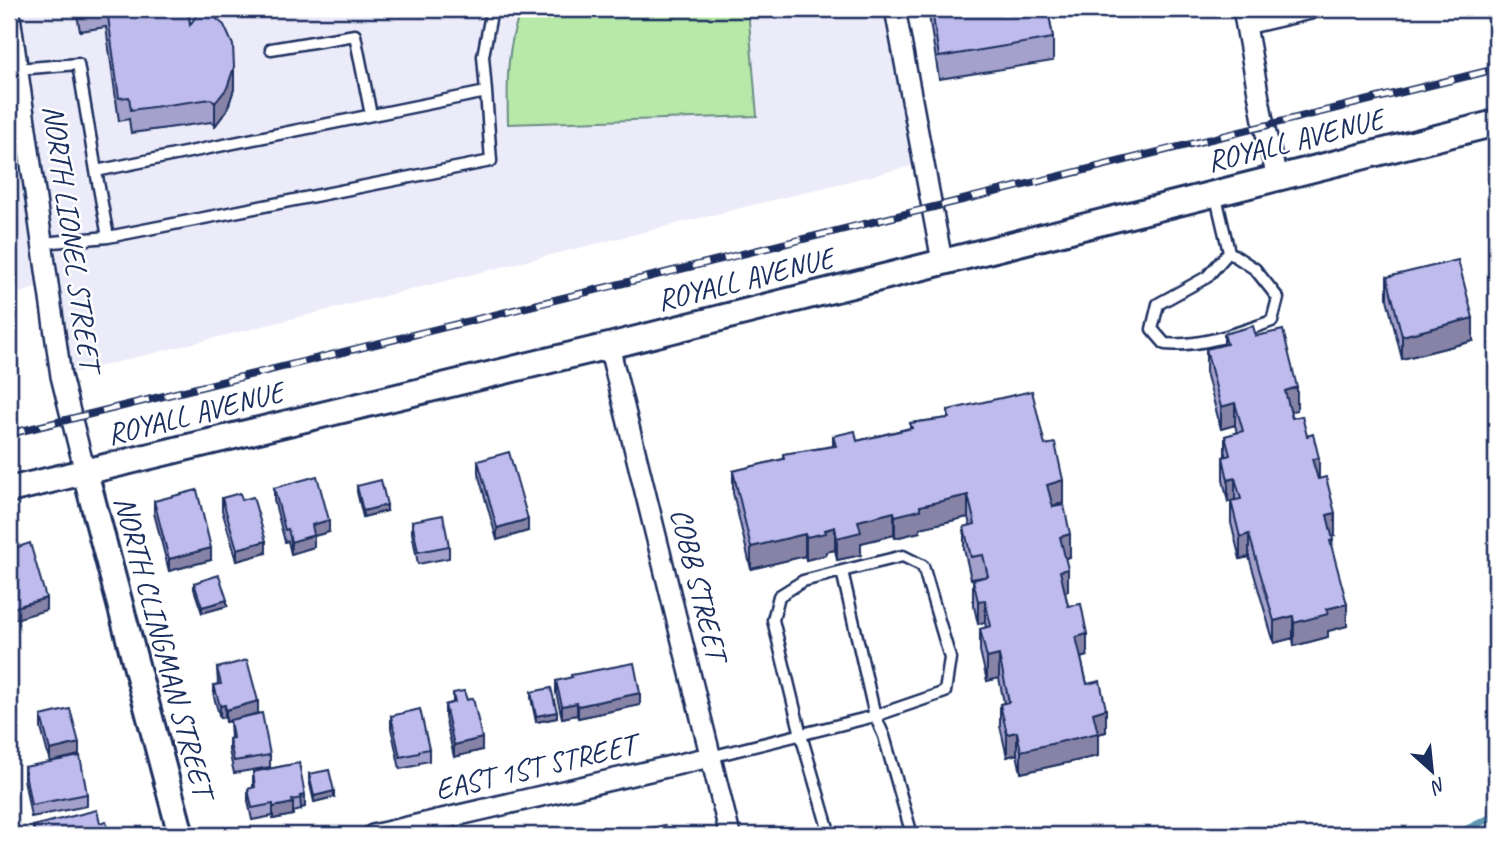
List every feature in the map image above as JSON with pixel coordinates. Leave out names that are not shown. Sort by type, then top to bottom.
[{"type":"street","name":"NORTH LIONEL STREET","points":[[9,9],[61,376],[85,472]]},
{"type":"street","points":[[895,9],[942,261]]},
{"type":"street","points":[[1277,177],[1264,126],[1244,16],[1310,9]]},
{"type":"street","name":"ROYALL AVENUE","points":[[9,490],[609,346],[1496,123]]},
{"type":"street","name":"COBB STREET","points":[[609,346],[730,835]]},
{"type":"street","name":"NORTH CLINGMAN STREET","points":[[85,472],[181,835]]},
{"type":"street","name":"EAST 1ST STREET","points":[[373,835],[710,757]]},
{"type":"lane","points":[[42,243],[108,237],[491,161],[483,56],[492,9]]},
{"type":"lane","points":[[271,49],[355,35],[371,115]]},
{"type":"lane","points":[[18,69],[78,64],[108,237]]},
{"type":"lane","points":[[96,171],[486,92]]},
{"type":"lane","points":[[1215,192],[1229,252],[1255,269],[1278,298],[1272,321],[1241,332],[1182,346],[1165,344],[1152,329],[1158,304],[1207,277],[1229,252]]},
{"type":"lane","points":[[710,757],[800,735],[875,716],[945,692],[950,658],[923,566],[904,556],[803,581],[779,596],[773,620],[800,735],[830,835]]},
{"type":"lane","points":[[842,571],[875,716],[884,736],[912,835]]},
{"type":"shaded area","points":[[9,9],[898,9],[923,163],[61,376],[47,284],[9,297]]},
{"type":"green space","points":[[522,9],[748,9],[757,116],[508,124],[510,50]]},
{"type":"building","points":[[107,9],[188,9],[190,25],[201,9],[205,9],[224,25],[233,45],[234,67],[227,88],[215,103],[211,99],[131,110],[129,97],[119,98]]},
{"type":"building","points":[[932,9],[1048,9],[1053,38],[939,57]]},
{"type":"building","points":[[1458,260],[1473,318],[1402,336],[1387,277]]},
{"type":"building","points":[[1253,326],[1256,336],[1283,330],[1297,387],[1285,391],[1292,418],[1302,416],[1307,436],[1313,434],[1319,458],[1312,459],[1318,479],[1326,477],[1335,513],[1327,515],[1333,540],[1330,541],[1347,604],[1326,609],[1328,614],[1294,623],[1293,616],[1274,621],[1249,534],[1240,537],[1231,501],[1241,499],[1235,478],[1228,480],[1223,457],[1230,455],[1225,436],[1243,431],[1235,403],[1221,407],[1206,349],[1227,344],[1224,334]]},
{"type":"building","points":[[1032,391],[1045,445],[1055,443],[1063,480],[1047,485],[1053,507],[1064,505],[1070,534],[1060,537],[1068,569],[1060,571],[1068,606],[1081,604],[1087,634],[1076,637],[1087,684],[1100,681],[1106,709],[1093,713],[1098,733],[1021,751],[1017,732],[1007,734],[1000,704],[1009,702],[999,655],[987,658],[980,629],[991,626],[985,600],[978,601],[973,580],[988,576],[983,555],[971,557],[964,527],[975,524],[968,495],[920,506],[920,510],[895,516],[894,512],[858,521],[861,532],[837,538],[835,527],[825,530],[826,533],[806,537],[805,534],[751,547],[733,471],[784,459],[783,454],[836,446],[833,436],[855,431],[857,441],[912,428],[910,423],[949,418],[948,410]]},
{"type":"building","points":[[509,452],[528,519],[497,528],[478,461]]},
{"type":"building","points":[[317,476],[329,520],[312,525],[314,535],[291,542],[288,529],[285,530],[274,488]]},
{"type":"building","points":[[381,480],[387,505],[363,511],[357,486]]},
{"type":"building","points":[[197,490],[211,548],[169,559],[154,501]]},
{"type":"building","points":[[240,493],[242,500],[253,497],[266,541],[237,549],[222,498]]},
{"type":"building","points":[[443,515],[449,546],[418,552],[412,521]]},
{"type":"building","points":[[30,543],[46,598],[9,609],[9,550]]},
{"type":"building","points":[[219,575],[227,600],[202,607],[194,583]]},
{"type":"building","points":[[247,660],[258,701],[226,710],[225,705],[220,706],[214,685],[221,684],[217,668]]},
{"type":"building","points":[[634,663],[640,693],[578,706],[577,703],[562,706],[556,681],[572,677],[571,675]]},
{"type":"building","points":[[551,688],[557,712],[536,716],[531,692]]},
{"type":"building","points":[[464,691],[467,700],[473,698],[482,738],[454,745],[445,705],[455,702],[453,693]]},
{"type":"building","points":[[70,709],[79,743],[50,750],[41,716]]},
{"type":"building","points":[[420,709],[429,749],[400,757],[391,716]]},
{"type":"building","points":[[262,713],[270,755],[234,761],[229,739],[233,738],[230,720]]},
{"type":"building","points":[[80,756],[87,794],[31,805],[24,767]]},
{"type":"building","points":[[299,763],[305,795],[292,800],[293,803],[252,808],[248,789],[255,787],[253,772]]},
{"type":"building","points":[[329,770],[334,791],[314,796],[309,774]]},
{"type":"building","points":[[97,810],[100,823],[106,821],[108,831],[104,832],[104,835],[36,835],[33,826]]},
{"type":"building","points":[[665,825],[667,835],[621,835]]},
{"type":"waterway","points":[[1455,835],[1496,815]]},
{"type":"railway","points":[[9,434],[1496,69]]}]
